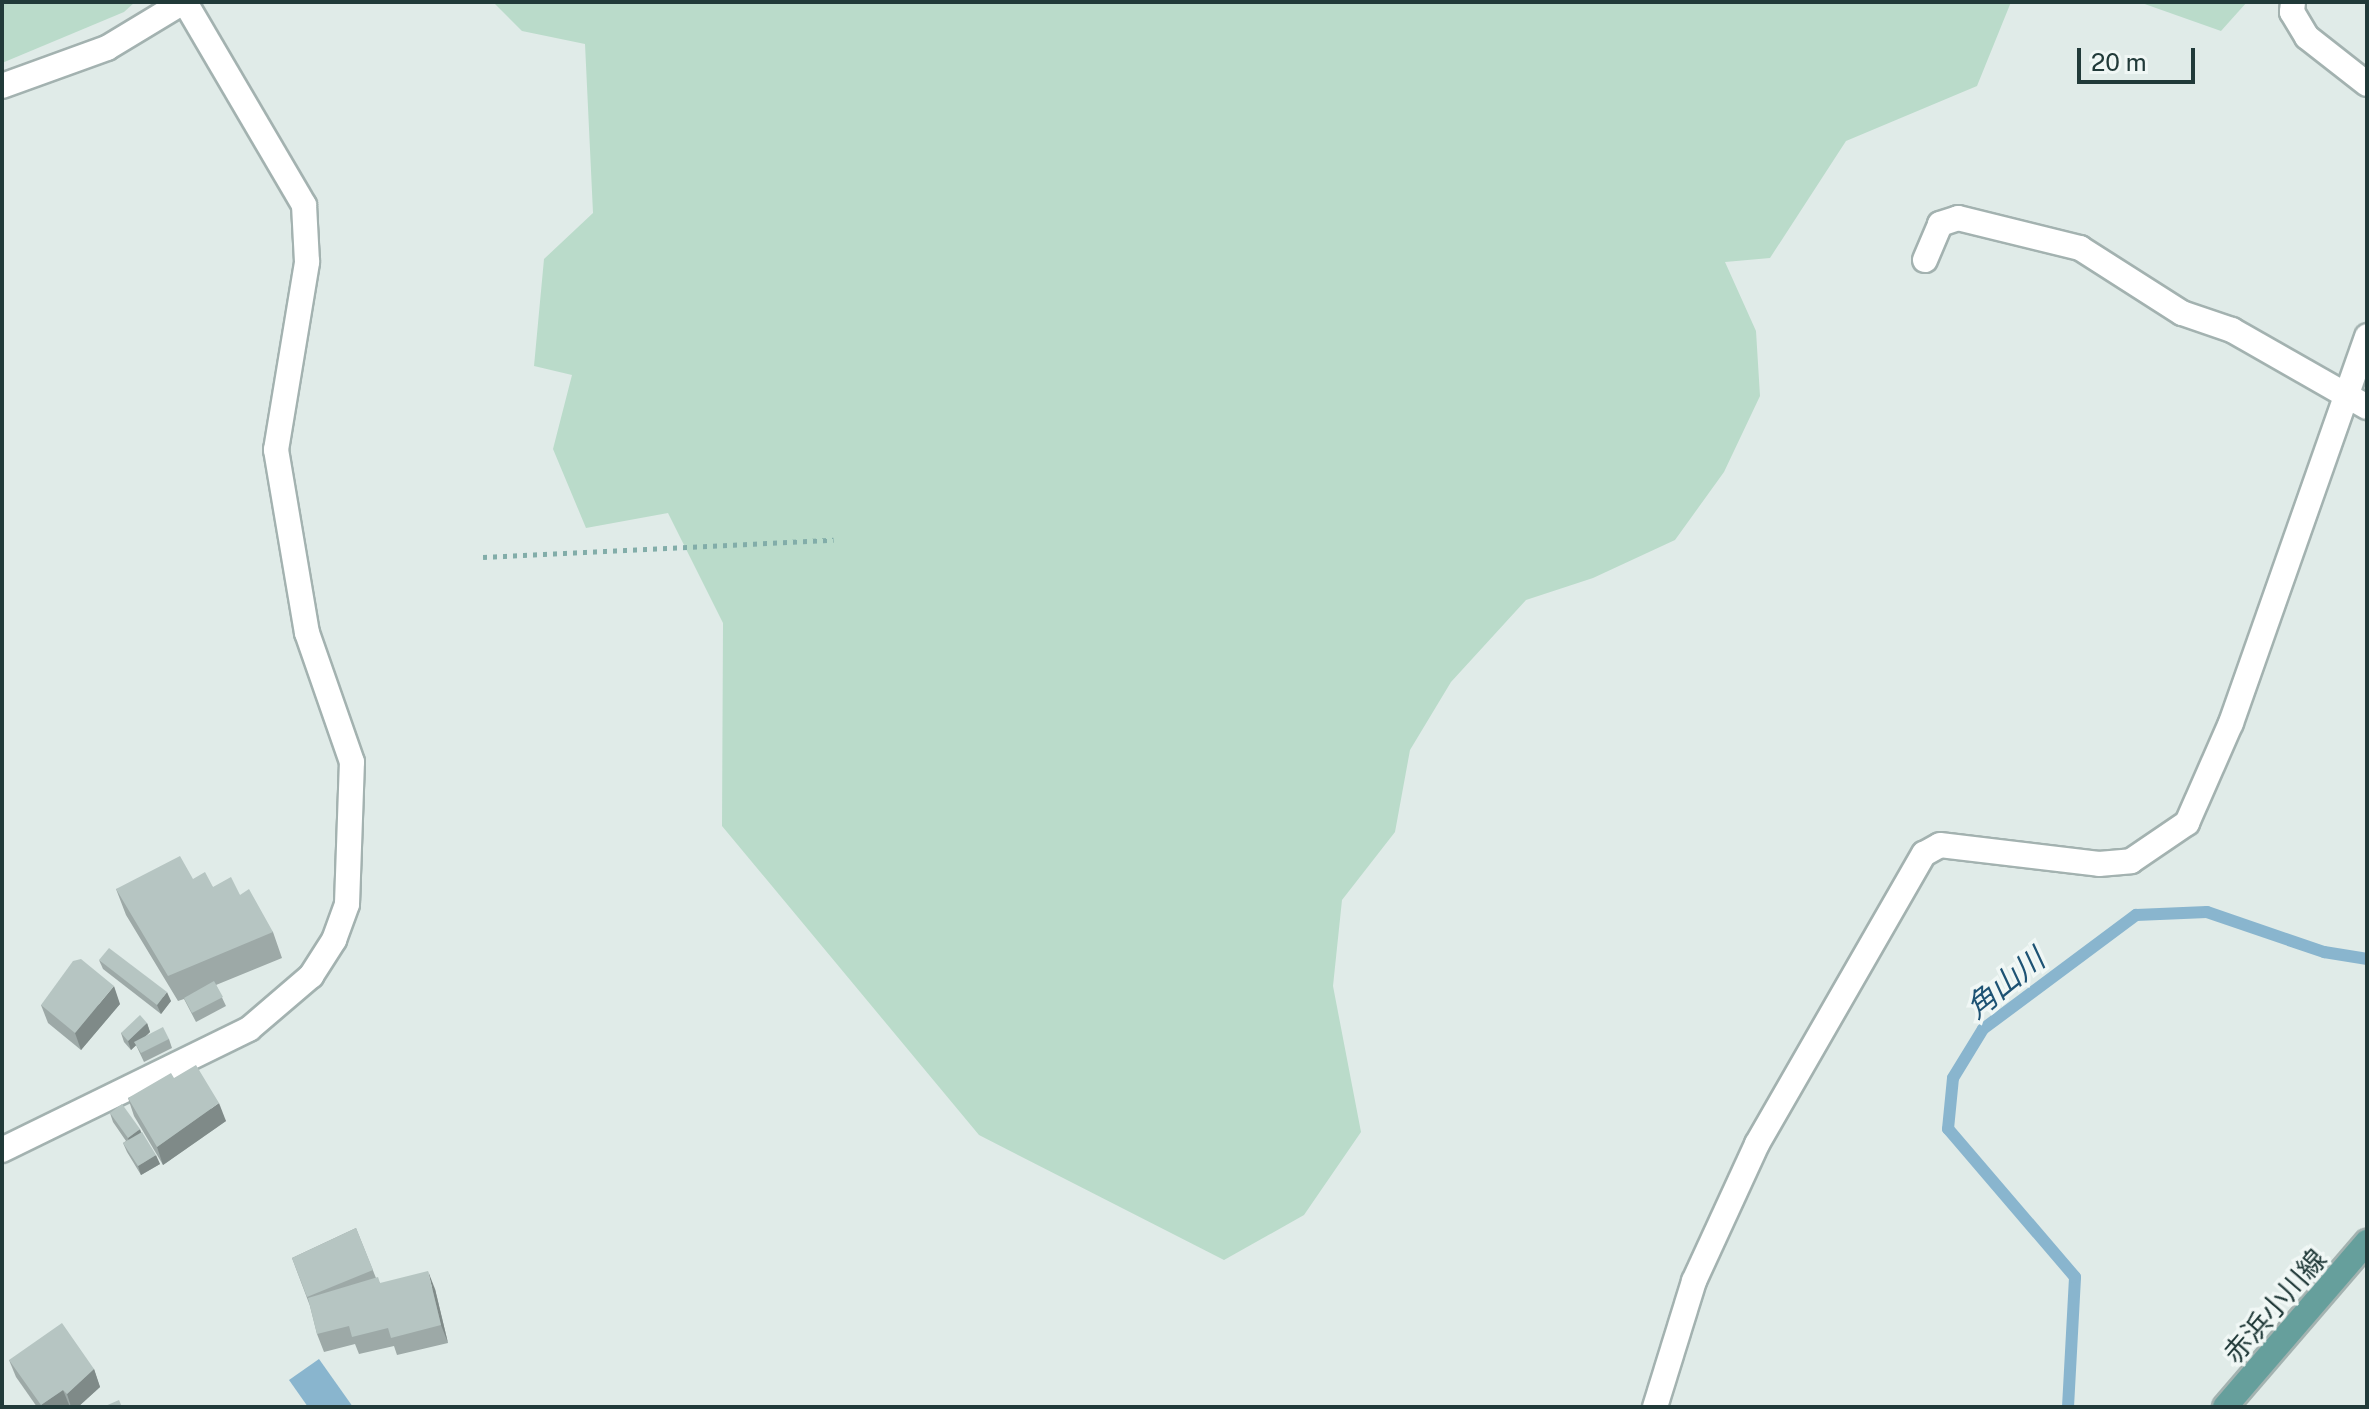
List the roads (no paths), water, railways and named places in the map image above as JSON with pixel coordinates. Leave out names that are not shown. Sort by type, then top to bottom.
[{"type":"main road","name":"赤浜小川線","points":[[2225,1407],[2367,1242]]},
{"type":"street","points":[[2,86],[107,48],[184,2],[304,205],[307,262],[276,450],[307,633],[352,762],[347,904],[334,940],[311,976],[249,1029],[2,1150]]},
{"type":"street","points":[[2293,2],[2292,12],[2307,37],[2367,84]]},
{"type":"street","points":[[1925,260],[1940,224],[1958,218],[2080,248],[2182,313],[2232,330],[2358,401]]},
{"type":"street","points":[[1655,1407],[1694,1281],[1757,1144],[1924,854],[1940,845],[2099,864],[2131,861],[2187,823],[2231,723],[2358,401],[2367,336]]},
{"type":"water","points":[[319,1359],[353,1407],[308,1407],[289,1380]]},
{"type":"waterway","name":"角山川","points":[[2068,1407],[2075,1277],[1948,1129],[1953,1078],[1983,1029],[2136,915],[2207,912],[2324,952],[2367,959]]}]
